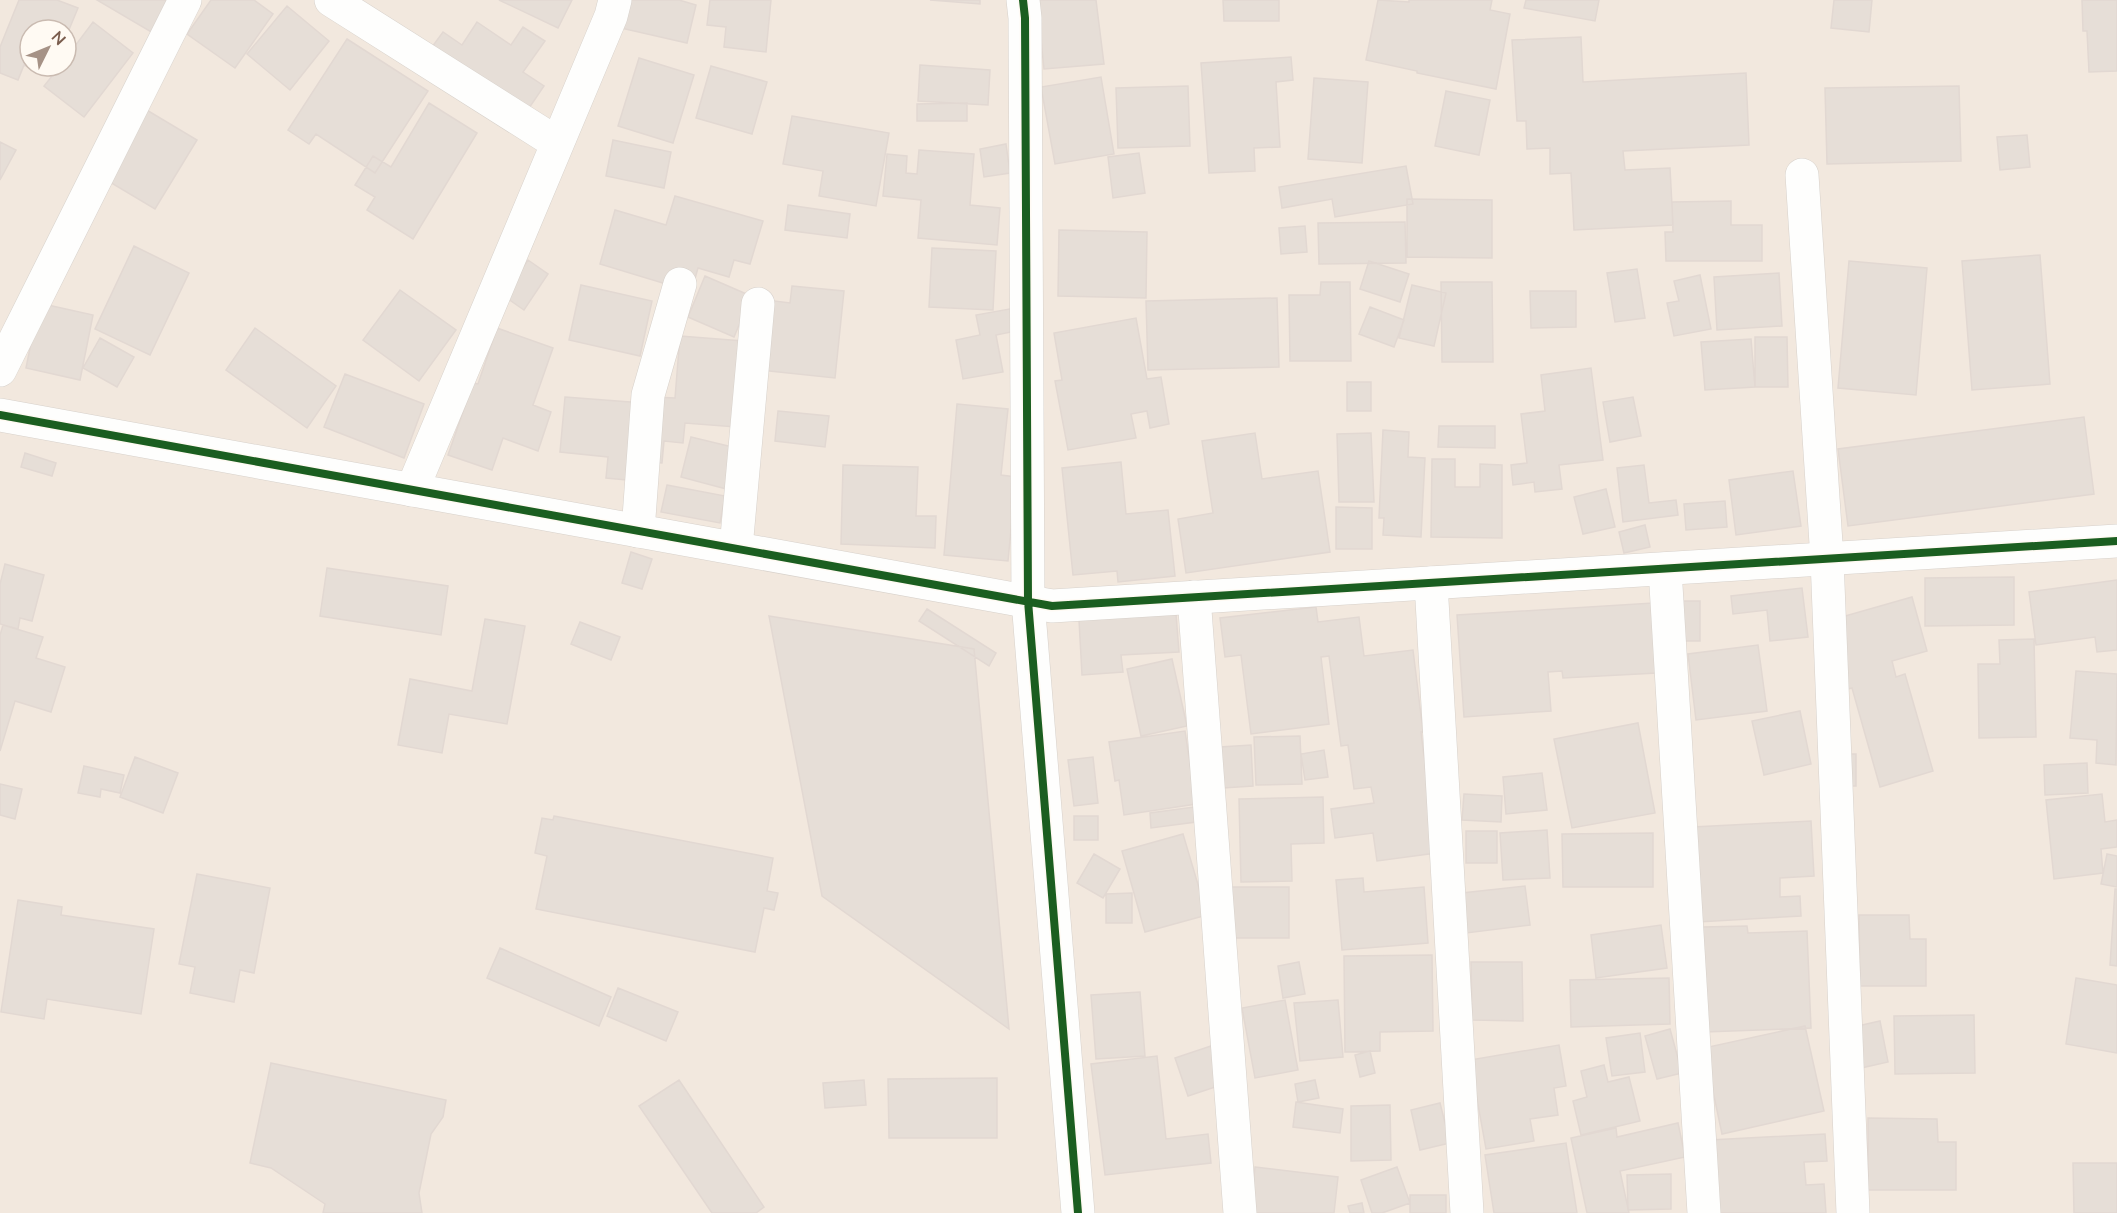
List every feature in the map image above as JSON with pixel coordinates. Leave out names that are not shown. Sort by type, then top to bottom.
[{"type":"street","points":[[0,370],[185,0]]},
{"type":"street","points":[[331,0],[557,143]]},
{"type":"street","points":[[412,489],[611,16],[615,0]]},
{"type":"street","points":[[1023,0],[1028,601],[1078,1213]]},
{"type":"street","points":[[1802,175],[1827,559],[1853,1213]]},
{"type":"street","points":[[638,531],[648,395],[680,284]]},
{"type":"street","points":[[736,549],[758,304]]},
{"type":"street","points":[[0,415],[1052,606],[2117,541]]},
{"type":"street","points":[[1665,568],[1704,1213]]},
{"type":"street","points":[[1431,583],[1467,1213]]},
{"type":"street","points":[[1194,597],[1240,1213]]},
{"type":"shaded area","points":[[0,0],[2117,0],[2117,1213],[0,1213]]},
{"type":"building","points":[[19,0],[57,0],[78,8],[74,18],[18,18],[18,80],[0,73],[0,47]]},
{"type":"building","points":[[97,0],[173,0],[153,33]]},
{"type":"building","points":[[211,0],[254,0],[273,14],[235,68],[187,34]]},
{"type":"building","points":[[499,0],[572,0],[558,28]]},
{"type":"building","points":[[618,0],[679,0],[696,5],[687,43],[612,26]]},
{"type":"building","points":[[710,0],[771,0],[766,52],[724,47],[726,27],[707,25]]},
{"type":"building","points":[[930,0],[980,0],[980,4]]},
{"type":"building","points":[[1037,0],[1096,0],[1104,64],[1044,69]]},
{"type":"building","points":[[1223,0],[1279,0],[1279,21],[1224,21]]},
{"type":"building","points":[[1378,0],[1409,2],[1409,0],[1492,0],[1490,10],[1510,14],[1496,89],[1366,60]]},
{"type":"building","points":[[1526,0],[1599,0],[1595,21],[1524,8]]},
{"type":"building","points":[[1834,0],[1872,0],[1869,32],[1831,28]]},
{"type":"building","points":[[2082,0],[2117,0],[2117,71],[2089,72],[2087,31],[2083,31]]},
{"type":"building","points":[[287,6],[329,41],[290,90],[247,54]]},
{"type":"building","points":[[93,22],[133,53],[84,117],[44,86],[50,78],[78,78],[78,42]]},
{"type":"building","points":[[477,22],[511,45],[523,27],[545,41],[523,72],[544,86],[523,117],[429,51],[443,32],[462,45]]},
{"type":"building","points":[[1581,37],[1583,82],[1746,73],[1749,145],[1623,151],[1625,170],[1670,168],[1673,225],[1574,230],[1571,173],[1550,174],[1550,148],[1527,149],[1526,121],[1517,121],[1512,40]]},
{"type":"building","points":[[347,39],[428,91],[375,173],[316,134],[309,144],[288,130]]},
{"type":"building","points":[[1291,57],[1293,80],[1276,82],[1280,147],[1254,148],[1255,171],[1209,173],[1201,63]]},
{"type":"building","points":[[639,58],[694,75],[673,143],[618,126]]},
{"type":"building","points":[[920,65],[990,70],[988,105],[918,101]]},
{"type":"building","points":[[711,66],[767,82],[752,134],[696,118]]},
{"type":"building","points":[[1101,77],[1114,154],[1055,164],[1041,87]]},
{"type":"building","points":[[1314,78],[1368,82],[1362,163],[1308,159]]},
{"type":"building","points":[[1188,86],[1190,146],[1118,148],[1116,88]]},
{"type":"building","points":[[1959,86],[1961,161],[1827,164],[1825,88]]},
{"type":"building","points":[[1446,91],[1490,100],[1479,155],[1435,146]]},
{"type":"building","points":[[429,103],[477,133],[413,239],[367,210],[375,197],[355,185],[373,156],[391,167]]},
{"type":"building","points":[[967,103],[967,121],[917,121],[917,104]]},
{"type":"building","points":[[140,106],[197,140],[155,209],[98,175]]},
{"type":"building","points":[[792,116],[889,133],[876,206],[819,196],[823,171],[783,164]]},
{"type":"building","points":[[2027,135],[2030,167],[2000,170],[1997,137]]},
{"type":"building","points":[[613,140],[671,152],[664,188],[606,176]]},
{"type":"building","points":[[0,142],[16,150],[0,180]]},
{"type":"building","points":[[1006,144],[1010,173],[984,177],[980,149]]},
{"type":"building","points":[[919,150],[974,154],[970,205],[1000,208],[997,245],[918,238],[921,200],[883,196],[887,154],[907,156],[906,173],[917,174]]},
{"type":"building","points":[[1139,153],[1145,193],[1113,198],[1108,157]]},
{"type":"building","points":[[1406,166],[1413,204],[1335,217],[1332,199],[1282,208],[1279,187]]},
{"type":"building","points":[[675,196],[763,221],[750,264],[734,260],[729,277],[698,268],[694,282],[666,284],[600,264],[615,210],[666,225]]},
{"type":"building","points":[[1407,199],[1492,200],[1492,258],[1407,257]]},
{"type":"building","points":[[1731,201],[1731,225],[1762,225],[1762,261],[1666,261],[1665,232],[1673,232],[1672,202]]},
{"type":"building","points":[[788,205],[850,214],[847,238],[785,230]]},
{"type":"building","points":[[1405,222],[1406,263],[1319,264],[1318,223]]},
{"type":"building","points":[[1305,226],[1307,252],[1281,254],[1279,228]]},
{"type":"building","points":[[1059,230],[1147,232],[1146,298],[1058,296]]},
{"type":"building","points":[[134,246],[189,273],[150,355],[95,329]]},
{"type":"building","points":[[932,248],[996,251],[993,310],[929,307]]},
{"type":"building","points":[[2040,255],[2050,384],[1972,390],[1962,261]]},
{"type":"building","points":[[528,260],[548,274],[524,310],[504,296]]},
{"type":"building","points":[[1369,261],[1409,274],[1400,302],[1360,289]]},
{"type":"building","points":[[1849,261],[1927,268],[1916,395],[1838,388]]},
{"type":"building","points":[[1637,269],[1645,318],[1615,322],[1607,273]]},
{"type":"building","points":[[1779,273],[1782,326],[1717,330],[1714,277]]},
{"type":"building","points":[[1700,275],[1711,329],[1674,336],[1667,303],[1679,301],[1674,281]]},
{"type":"building","points":[[705,276],[751,296],[734,337],[688,317]]},
{"type":"building","points":[[1321,282],[1350,282],[1351,361],[1290,361],[1289,295],[1320,295]]},
{"type":"building","points":[[1441,282],[1492,282],[1493,362],[1442,362]]},
{"type":"building","points":[[581,285],[652,301],[640,356],[569,340]]},
{"type":"building","points":[[1412,285],[1446,293],[1434,346],[1399,338]]},
{"type":"building","points":[[792,286],[844,291],[835,378],[760,370],[767,300],[790,303]]},
{"type":"building","points":[[400,290],[456,330],[419,381],[363,340]]},
{"type":"building","points":[[1530,291],[1576,291],[1576,327],[1531,328]]},
{"type":"building","points":[[1277,298],[1279,367],[1148,370],[1146,301]]},
{"type":"building","points":[[39,303],[93,315],[80,380],[26,368]]},
{"type":"building","points":[[1370,307],[1404,320],[1394,347],[1359,334]]},
{"type":"building","points":[[1015,308],[1020,330],[996,335],[1003,372],[963,379],[956,340],[980,335],[976,315]]},
{"type":"building","points":[[1136,318],[1147,379],[1161,377],[1169,424],[1150,428],[1147,411],[1131,414],[1136,438],[1068,450],[1055,381],[1062,380],[1054,333]]},
{"type":"building","points":[[255,328],[336,386],[307,428],[226,370]]},
{"type":"building","points":[[497,328],[553,348],[533,405],[551,412],[538,451],[503,438],[492,470],[448,455],[473,383],[478,384]]},
{"type":"building","points":[[680,336],[743,341],[736,427],[685,423],[683,443],[664,441],[662,463],[648,462],[653,397],[675,398]]},
{"type":"building","points":[[1755,337],[1787,337],[1788,387],[1755,387]]},
{"type":"building","points":[[100,338],[134,357],[117,387],[83,368]]},
{"type":"building","points":[[1751,339],[1755,387],[1705,390],[1701,342]]},
{"type":"building","points":[[1591,368],[1603,460],[1559,465],[1562,489],[1535,492],[1534,482],[1513,485],[1511,465],[1527,463],[1521,414],[1545,411],[1541,375]]},
{"type":"building","points":[[345,374],[424,404],[404,458],[324,427]]},
{"type":"building","points":[[1347,382],[1371,382],[1371,411],[1347,411]]},
{"type":"building","points":[[565,397],[643,403],[637,481],[606,478],[608,457],[560,452]]},
{"type":"building","points":[[1633,397],[1641,436],[1610,442],[1603,402]]},
{"type":"building","points":[[957,404],[1008,409],[1001,475],[1016,477],[1008,561],[944,555]]},
{"type":"building","points":[[778,411],[829,416],[825,447],[775,441]]},
{"type":"building","points":[[2084,417],[2094,494],[1848,526],[1838,449]]},
{"type":"building","points":[[1439,426],[1495,426],[1495,448],[1438,447]]},
{"type":"building","points":[[1383,430],[1409,432],[1408,457],[1425,458],[1421,537],[1383,535],[1384,518],[1379,518]]},
{"type":"building","points":[[1255,433],[1262,479],[1318,471],[1330,552],[1186,573],[1178,519],[1213,513],[1202,441]]},
{"type":"building","points":[[1371,433],[1374,502],[1339,502],[1337,434]]},
{"type":"building","points":[[691,437],[745,450],[734,491],[681,477]]},
{"type":"building","points":[[25,453],[56,463],[52,476],[21,467]]},
{"type":"building","points":[[1432,459],[1455,459],[1455,487],[1480,487],[1480,464],[1502,465],[1502,538],[1431,537]]},
{"type":"building","points":[[1121,462],[1126,514],[1168,510],[1175,576],[1118,582],[1117,571],[1073,575],[1062,468]]},
{"type":"building","points":[[843,465],[918,467],[916,516],[936,516],[935,548],[841,544]]},
{"type":"building","points":[[1644,465],[1649,503],[1676,500],[1678,515],[1623,522],[1617,468]]},
{"type":"building","points":[[1793,471],[1801,526],[1736,535],[1729,480]]},
{"type":"building","points":[[667,485],[725,496],[720,523],[661,512]]},
{"type":"building","points":[[1606,489],[1615,527],[1583,534],[1574,497]]},
{"type":"building","points":[[1725,501],[1727,527],[1686,530],[1684,504]]},
{"type":"building","points":[[1336,507],[1372,508],[1372,549],[1336,549]]},
{"type":"building","points":[[1645,525],[1650,547],[1624,553],[1619,532]]},
{"type":"building","points":[[631,552],[652,559],[642,589],[622,583]]},
{"type":"building","points":[[5,564],[44,575],[32,621],[20,618],[18,629],[0,624],[0,584]]},
{"type":"building","points":[[327,568],[448,586],[441,635],[320,616]]},
{"type":"building","points":[[2014,577],[2014,625],[1925,626],[1925,578]]},
{"type":"building","points":[[2117,580],[2117,650],[2097,652],[2095,637],[2036,645],[2029,592]]},
{"type":"building","points":[[1802,588],[1808,637],[1770,641],[1767,610],[1733,614],[1731,596]]},
{"type":"building","points":[[1912,597],[1927,651],[1892,661],[1896,677],[1905,674],[1933,771],[1880,787],[1852,688],[1840,691],[1831,620]]},
{"type":"building","points":[[1677,601],[1700,601],[1700,641],[1678,641]]},
{"type":"building","points":[[1653,603],[1657,673],[1563,678],[1562,671],[1548,672],[1551,711],[1464,717],[1457,615]]},
{"type":"building","points":[[1316,607],[1318,622],[1359,617],[1364,656],[1413,650],[1436,853],[1377,861],[1373,833],[1335,838],[1331,809],[1374,803],[1371,787],[1354,789],[1348,745],[1341,746],[1329,656],[1321,657],[1329,724],[1251,734],[1241,655],[1225,657],[1220,618]]},
{"type":"building","points":[[927,609],[996,653],[989,666],[919,621]]},
{"type":"building","points":[[1176,614],[1179,652],[1121,655],[1123,672],[1082,675],[1079,620]]},
{"type":"building","points":[[769,616],[974,649],[1009,1029],[822,896]]},
{"type":"building","points":[[485,619],[525,626],[507,724],[449,714],[442,753],[398,745],[410,679],[472,691]]},
{"type":"building","points":[[580,622],[620,637],[611,660],[571,644]]},
{"type":"building","points":[[3,625],[43,637],[36,658],[65,667],[51,712],[15,701],[0,751],[0,635]]},
{"type":"building","points":[[2034,639],[2036,737],[1979,738],[1978,664],[2000,664],[1999,640]]},
{"type":"building","points":[[1758,645],[1767,711],[1696,720],[1688,654]]},
{"type":"building","points":[[1172,659],[1187,726],[1141,736],[1127,669]]},
{"type":"building","points":[[2076,671],[2117,674],[2116,765],[2096,763],[2097,740],[2070,738]]},
{"type":"building","points":[[1800,711],[1811,764],[1764,775],[1752,721]]},
{"type":"building","points":[[1638,723],[1655,813],[1572,828],[1554,739]]},
{"type":"building","points":[[1185,731],[1196,804],[1124,815],[1119,780],[1115,781],[1109,742]]},
{"type":"building","points":[[1300,736],[1302,784],[1256,785],[1254,737]]},
{"type":"building","points":[[1251,745],[1253,786],[1223,788],[1220,747]]},
{"type":"building","points":[[1324,750],[1328,777],[1305,780],[1301,754]]},
{"type":"building","points":[[1837,754],[1856,754],[1856,786],[1838,786]]},
{"type":"building","points":[[135,757],[178,773],[163,813],[120,797]]},
{"type":"building","points":[[1093,757],[1098,803],[1074,806],[1068,760]]},
{"type":"building","points":[[2087,763],[2088,793],[2045,795],[2044,765]]},
{"type":"building","points":[[84,766],[124,775],[120,793],[101,789],[100,797],[78,793]]},
{"type":"building","points":[[1542,773],[1547,810],[1506,814],[1503,777]]},
{"type":"building","points":[[0,784],[22,789],[15,819],[0,815]]},
{"type":"building","points":[[1464,794],[1502,796],[1501,822],[1462,820]]},
{"type":"building","points":[[2102,794],[2105,822],[2117,820],[2117,847],[2101,849],[2103,873],[2054,879],[2046,800]]},
{"type":"building","points":[[1323,797],[1324,843],[1291,844],[1292,881],[1241,882],[1239,799]]},
{"type":"building","points":[[1194,807],[1196,822],[1151,828],[1150,813]]},
{"type":"building","points":[[554,816],[773,858],[767,891],[778,893],[774,910],[764,908],[755,952],[536,909],[547,856],[535,853],[542,818],[553,820]]},
{"type":"building","points":[[1074,816],[1098,816],[1098,840],[1074,840]]},
{"type":"building","points":[[1811,821],[1814,876],[1780,878],[1780,897],[1800,896],[1801,916],[1698,922],[1693,827]]},
{"type":"building","points":[[1547,830],[1550,878],[1503,880],[1500,833]]},
{"type":"building","points":[[1466,831],[1497,831],[1497,863],[1466,863]]},
{"type":"building","points":[[1653,833],[1653,887],[1563,887],[1562,834]]},
{"type":"building","points":[[1183,834],[1207,915],[1145,932],[1122,851]]},
{"type":"building","points":[[1094,854],[1120,869],[1103,898],[1077,883]]},
{"type":"building","points":[[2107,854],[2117,856],[2117,887],[2101,884]]},
{"type":"building","points":[[197,874],[270,888],[254,973],[240,970],[234,1002],[190,993],[195,967],[179,964]]},
{"type":"building","points":[[1363,878],[1364,892],[1424,887],[1428,943],[1342,950],[1336,880]]},
{"type":"building","points":[[1525,886],[1530,925],[1458,934],[1453,894]]},
{"type":"building","points":[[1232,887],[1289,887],[1289,938],[1232,938]]},
{"type":"building","points":[[2115,889],[2117,889],[2117,966],[2110,965]]},
{"type":"building","points":[[1132,893],[1132,923],[1106,923],[1106,894]]},
{"type":"building","points":[[18,900],[62,907],[61,915],[154,929],[141,1014],[47,999],[44,1019],[1,1012]]},
{"type":"building","points":[[1859,915],[1909,915],[1910,939],[1926,939],[1926,986],[1860,986]]},
{"type":"building","points":[[1661,925],[1667,968],[1596,978],[1591,935]]},
{"type":"building","points":[[1747,926],[1748,933],[1807,931],[1811,1028],[1705,1032],[1703,927]]},
{"type":"building","points":[[500,948],[611,997],[599,1026],[487,978]]},
{"type":"building","points":[[1432,955],[1433,1031],[1380,1032],[1380,1051],[1345,1052],[1344,956]]},
{"type":"building","points":[[1299,962],[1305,994],[1283,998],[1278,966]]},
{"type":"building","points":[[1471,962],[1522,962],[1523,1021],[1472,1020]]},
{"type":"building","points":[[1669,978],[1670,1024],[1571,1027],[1570,980]]},
{"type":"building","points":[[2076,978],[2117,985],[2117,1053],[2066,1044]]},
{"type":"building","points":[[618,988],[678,1012],[666,1041],[607,1016]]},
{"type":"building","points":[[1140,992],[1145,1056],[1096,1059],[1091,995]]},
{"type":"building","points":[[1285,1000],[1298,1070],[1255,1078],[1242,1008]]},
{"type":"building","points":[[1338,1000],[1343,1057],[1300,1061],[1294,1003]]},
{"type":"building","points":[[1974,1015],[1975,1073],[1895,1074],[1894,1016]]},
{"type":"building","points":[[1880,1021],[1888,1062],[1861,1068],[1853,1027]]},
{"type":"building","points":[[1805,1026],[1824,1111],[1722,1134],[1704,1048]]},
{"type":"building","points":[[1670,1029],[1682,1073],[1657,1079],[1645,1036]]},
{"type":"building","points":[[1640,1033],[1645,1072],[1612,1076],[1606,1038]]},
{"type":"building","points":[[1559,1045],[1566,1086],[1554,1088],[1558,1115],[1530,1119],[1534,1141],[1486,1149],[1470,1060]]},
{"type":"building","points":[[1211,1046],[1224,1084],[1188,1096],[1175,1058]]},
{"type":"building","points":[[1370,1051],[1375,1073],[1360,1077],[1355,1055]]},
{"type":"building","points":[[1157,1056],[1166,1139],[1208,1134],[1211,1163],[1105,1175],[1091,1064]]},
{"type":"building","points":[[271,1063],[446,1100],[443,1117],[431,1134],[419,1193],[422,1213],[323,1213],[325,1204],[271,1168],[250,1163]]},
{"type":"building","points":[[1604,1065],[1608,1082],[1629,1077],[1640,1121],[1581,1135],[1573,1101],[1587,1097],[1581,1071]]},
{"type":"building","points":[[997,1078],[997,1138],[889,1138],[888,1079]]},
{"type":"building","points":[[679,1080],[764,1207],[756,1213],[712,1213],[639,1106]]},
{"type":"building","points":[[864,1080],[866,1105],[825,1108],[823,1083]]},
{"type":"building","points":[[1315,1080],[1319,1098],[1298,1102],[1295,1084]]},
{"type":"building","points":[[1296,1102],[1343,1109],[1340,1133],[1293,1127]]},
{"type":"building","points":[[1440,1103],[1450,1143],[1420,1150],[1411,1110]]},
{"type":"building","points":[[1390,1105],[1391,1160],[1351,1161],[1351,1106]]},
{"type":"building","points":[[1868,1118],[1937,1119],[1938,1142],[1956,1142],[1956,1190],[1868,1190]]},
{"type":"building","points":[[1678,1123],[1685,1157],[1620,1171],[1629,1213],[1587,1213],[1571,1138],[1616,1128],[1617,1137]]},
{"type":"building","points":[[1825,1134],[1827,1161],[1804,1162],[1806,1185],[1824,1184],[1826,1213],[1714,1213],[1710,1140]]},
{"type":"building","points":[[1566,1143],[1577,1213],[1494,1213],[1485,1155]]},
{"type":"building","points":[[2073,1163],[2117,1163],[2117,1213],[2074,1213]]},
{"type":"building","points":[[1255,1167],[1338,1177],[1334,1213],[1250,1213]]},
{"type":"building","points":[[1397,1167],[1410,1203],[1382,1213],[1372,1213],[1361,1180]]},
{"type":"building","points":[[1671,1174],[1671,1209],[1628,1210],[1627,1175]]},
{"type":"building","points":[[1410,1195],[1446,1195],[1446,1213],[1410,1213]]},
{"type":"building","points":[[1362,1203],[1364,1213],[1350,1213],[1348,1206]]},
{"type":"cycle path","points":[[1023,0],[1025,18],[1028,601],[1078,1213]]},
{"type":"cycle path","points":[[0,415],[1052,606],[2117,541]]}]
